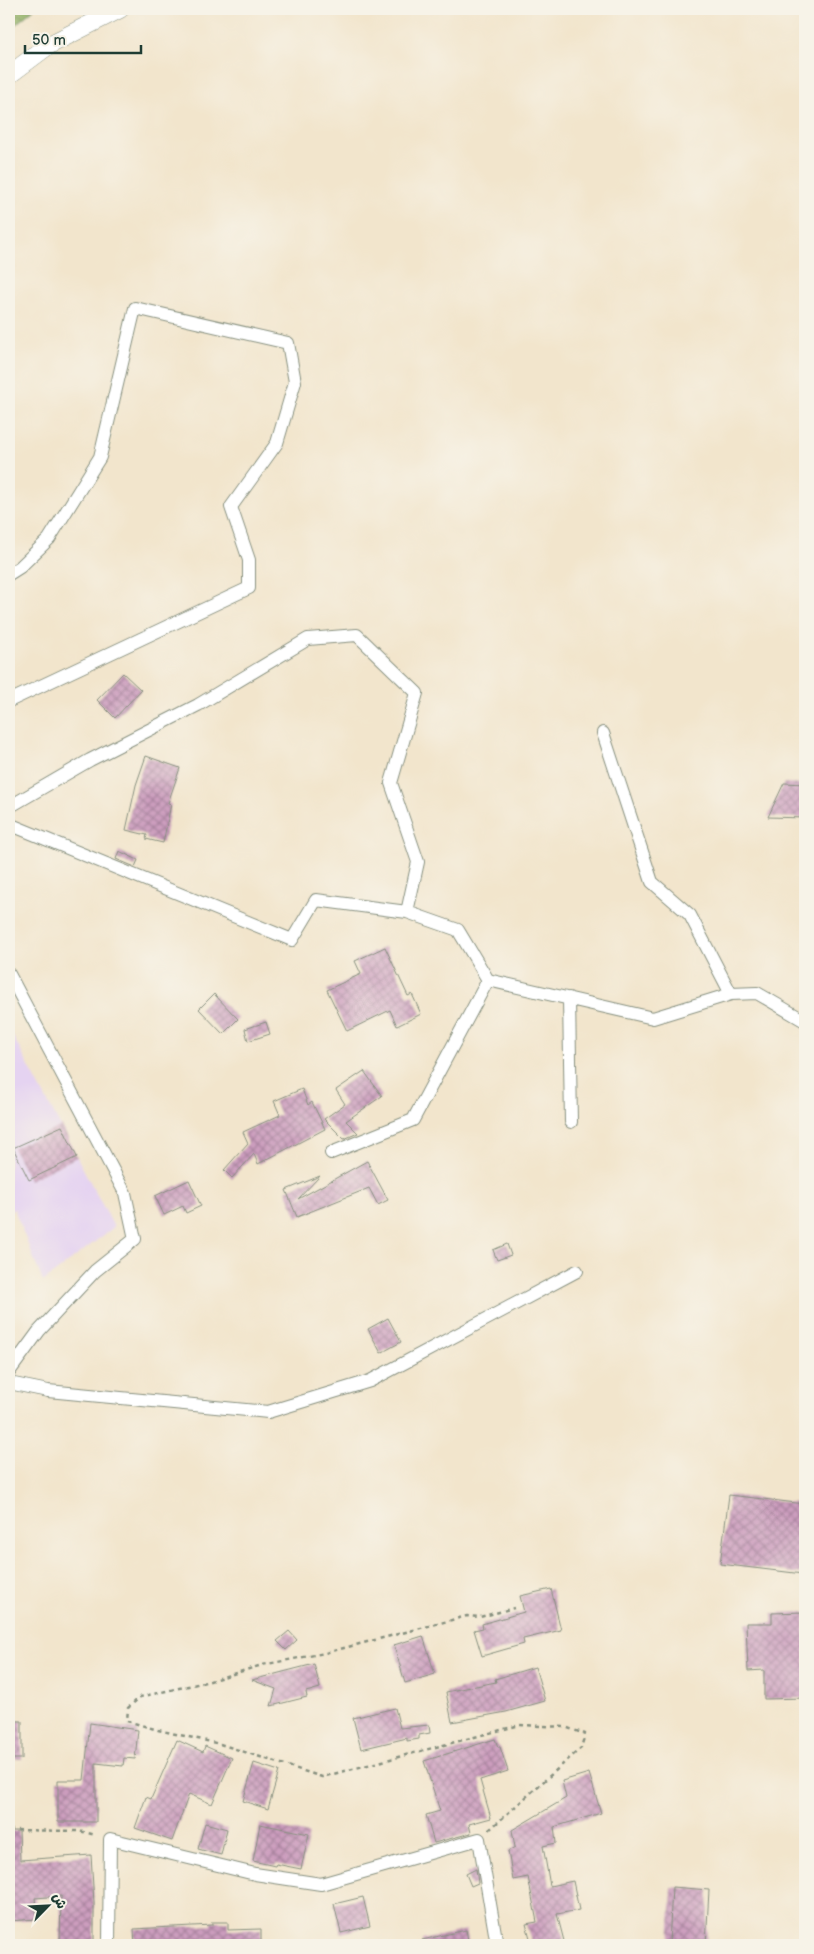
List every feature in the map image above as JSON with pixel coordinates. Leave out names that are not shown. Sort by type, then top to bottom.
[{"type":"street","points":[[9,74],[49,45],[120,9]]},
{"type":"street","points":[[9,574],[49,539],[100,457],[135,308],[288,342],[295,382],[277,444],[231,507],[249,560],[249,588],[9,702]]},
{"type":"street","points":[[9,807],[90,760],[198,705],[308,639],[357,635],[418,693],[391,783],[418,862],[407,912]]},
{"type":"street","points":[[602,733],[652,882],[690,915],[731,994]]},
{"type":"street","points":[[9,824],[292,940],[316,900],[407,912],[458,930],[488,980],[653,1018],[731,994],[757,993],[805,1021]]},
{"type":"street","points":[[9,974],[124,1193],[135,1239],[95,1271],[39,1331],[9,1372]]},
{"type":"street","points":[[331,1153],[413,1120],[488,980]]},
{"type":"street","points":[[568,998],[571,1122]]},
{"type":"street","points":[[9,1383],[48,1391],[268,1412],[370,1380],[577,1271]]},
{"type":"street","points":[[109,1945],[110,1839],[255,1874],[321,1884],[478,1839],[497,1945]]},
{"type":"path","points":[[478,1839],[581,1748],[585,1734],[566,1727],[520,1726],[322,1777],[220,1744],[127,1721],[128,1708],[140,1696],[210,1681],[262,1665],[325,1653],[467,1616],[480,1617],[514,1608]]},
{"type":"path","points":[[9,1830],[79,1831],[110,1839]]},
{"type":"shaded area","points":[[9,1029],[114,1227],[43,1282],[14,1209],[9,1211]]},
{"type":"green space","points":[[9,9],[34,9],[9,30]]},
{"type":"building","points":[[123,673],[141,690],[115,718],[97,700]]},
{"type":"building","points":[[146,756],[180,768],[168,803],[171,804],[163,843],[146,839],[147,835],[126,830],[136,785]]},
{"type":"building","points":[[784,783],[805,784],[805,818],[768,817]]},
{"type":"building","points":[[119,851],[138,860],[135,867],[116,859]]},
{"type":"building","points":[[385,947],[408,996],[412,994],[421,1014],[397,1026],[390,1010],[347,1031],[327,990],[361,974],[355,961]]},
{"type":"building","points":[[214,994],[238,1019],[223,1034],[199,1009]]},
{"type":"building","points":[[266,1022],[270,1034],[248,1041],[245,1029]]},
{"type":"building","points":[[364,1071],[382,1096],[346,1121],[358,1133],[344,1139],[324,1119],[345,1104],[336,1090]]},
{"type":"building","points":[[302,1089],[308,1105],[312,1102],[325,1129],[258,1164],[254,1154],[232,1178],[224,1170],[248,1143],[243,1132],[280,1115],[274,1101]]},
{"type":"building","points":[[62,1126],[77,1157],[29,1180],[13,1148]]},
{"type":"building","points":[[367,1161],[388,1200],[378,1205],[369,1188],[297,1217],[286,1190],[320,1176],[298,1199]]},
{"type":"building","points":[[189,1180],[201,1206],[186,1213],[183,1206],[164,1215],[155,1196]]},
{"type":"building","points":[[507,1244],[511,1255],[497,1260],[493,1250]]},
{"type":"building","points":[[388,1318],[401,1342],[381,1353],[368,1329]]},
{"type":"building","points":[[729,1495],[805,1504],[803,1574],[720,1564]]},
{"type":"building","points":[[551,1589],[561,1630],[523,1639],[524,1644],[482,1656],[474,1630],[483,1628],[482,1624],[524,1612],[520,1596]]},
{"type":"building","points":[[805,1612],[805,1698],[764,1699],[764,1670],[748,1671],[746,1623],[772,1623],[772,1613]]},
{"type":"building","points":[[289,1631],[297,1640],[286,1650],[277,1641]]},
{"type":"building","points":[[423,1636],[435,1674],[405,1683],[394,1645]]},
{"type":"building","points":[[314,1664],[320,1688],[306,1692],[307,1697],[271,1706],[276,1689],[252,1680]]},
{"type":"building","points":[[535,1667],[545,1701],[506,1712],[452,1722],[446,1692],[496,1682],[495,1679]]},
{"type":"building","points":[[395,1708],[400,1728],[429,1725],[430,1733],[419,1735],[419,1739],[407,1741],[407,1738],[361,1749],[353,1718]]},
{"type":"building","points":[[9,1721],[22,1721],[22,1759],[9,1759]]},
{"type":"building","points":[[90,1723],[138,1730],[135,1759],[124,1758],[123,1766],[96,1763],[96,1822],[58,1822],[58,1780],[84,1780]]},
{"type":"building","points":[[495,1739],[498,1747],[500,1747],[508,1771],[480,1780],[491,1818],[469,1824],[471,1833],[434,1843],[426,1815],[440,1811],[424,1761]]},
{"type":"building","points":[[177,1740],[203,1752],[205,1746],[232,1758],[212,1804],[189,1794],[172,1841],[135,1828],[146,1797],[151,1799]]},
{"type":"building","points":[[254,1763],[279,1771],[268,1809],[243,1801]]},
{"type":"building","points":[[589,1773],[601,1813],[554,1827],[556,1843],[543,1846],[550,1886],[573,1881],[579,1910],[557,1914],[565,1945],[532,1945],[526,1924],[537,1922],[528,1877],[513,1880],[508,1851],[515,1847],[512,1830],[566,1798],[562,1781]]},
{"type":"building","points":[[205,1823],[227,1829],[221,1855],[198,1849]]},
{"type":"building","points":[[260,1824],[309,1834],[301,1869],[253,1861]]},
{"type":"building","points":[[9,1831],[19,1831],[20,1860],[91,1855],[94,1945],[60,1945],[61,1896],[35,1898],[37,1919],[9,1921]]},
{"type":"building","points":[[476,1869],[478,1883],[471,1886],[466,1874]]},
{"type":"building","points":[[672,1887],[709,1890],[706,1945],[669,1945]]},
{"type":"building","points":[[363,1897],[370,1926],[341,1933],[334,1904]]},
{"type":"building","points":[[212,1922],[228,1922],[228,1930],[261,1929],[261,1945],[135,1945],[134,1929],[212,1925]]},
{"type":"building","points":[[466,1930],[469,1945],[423,1945],[422,1940]]}]
